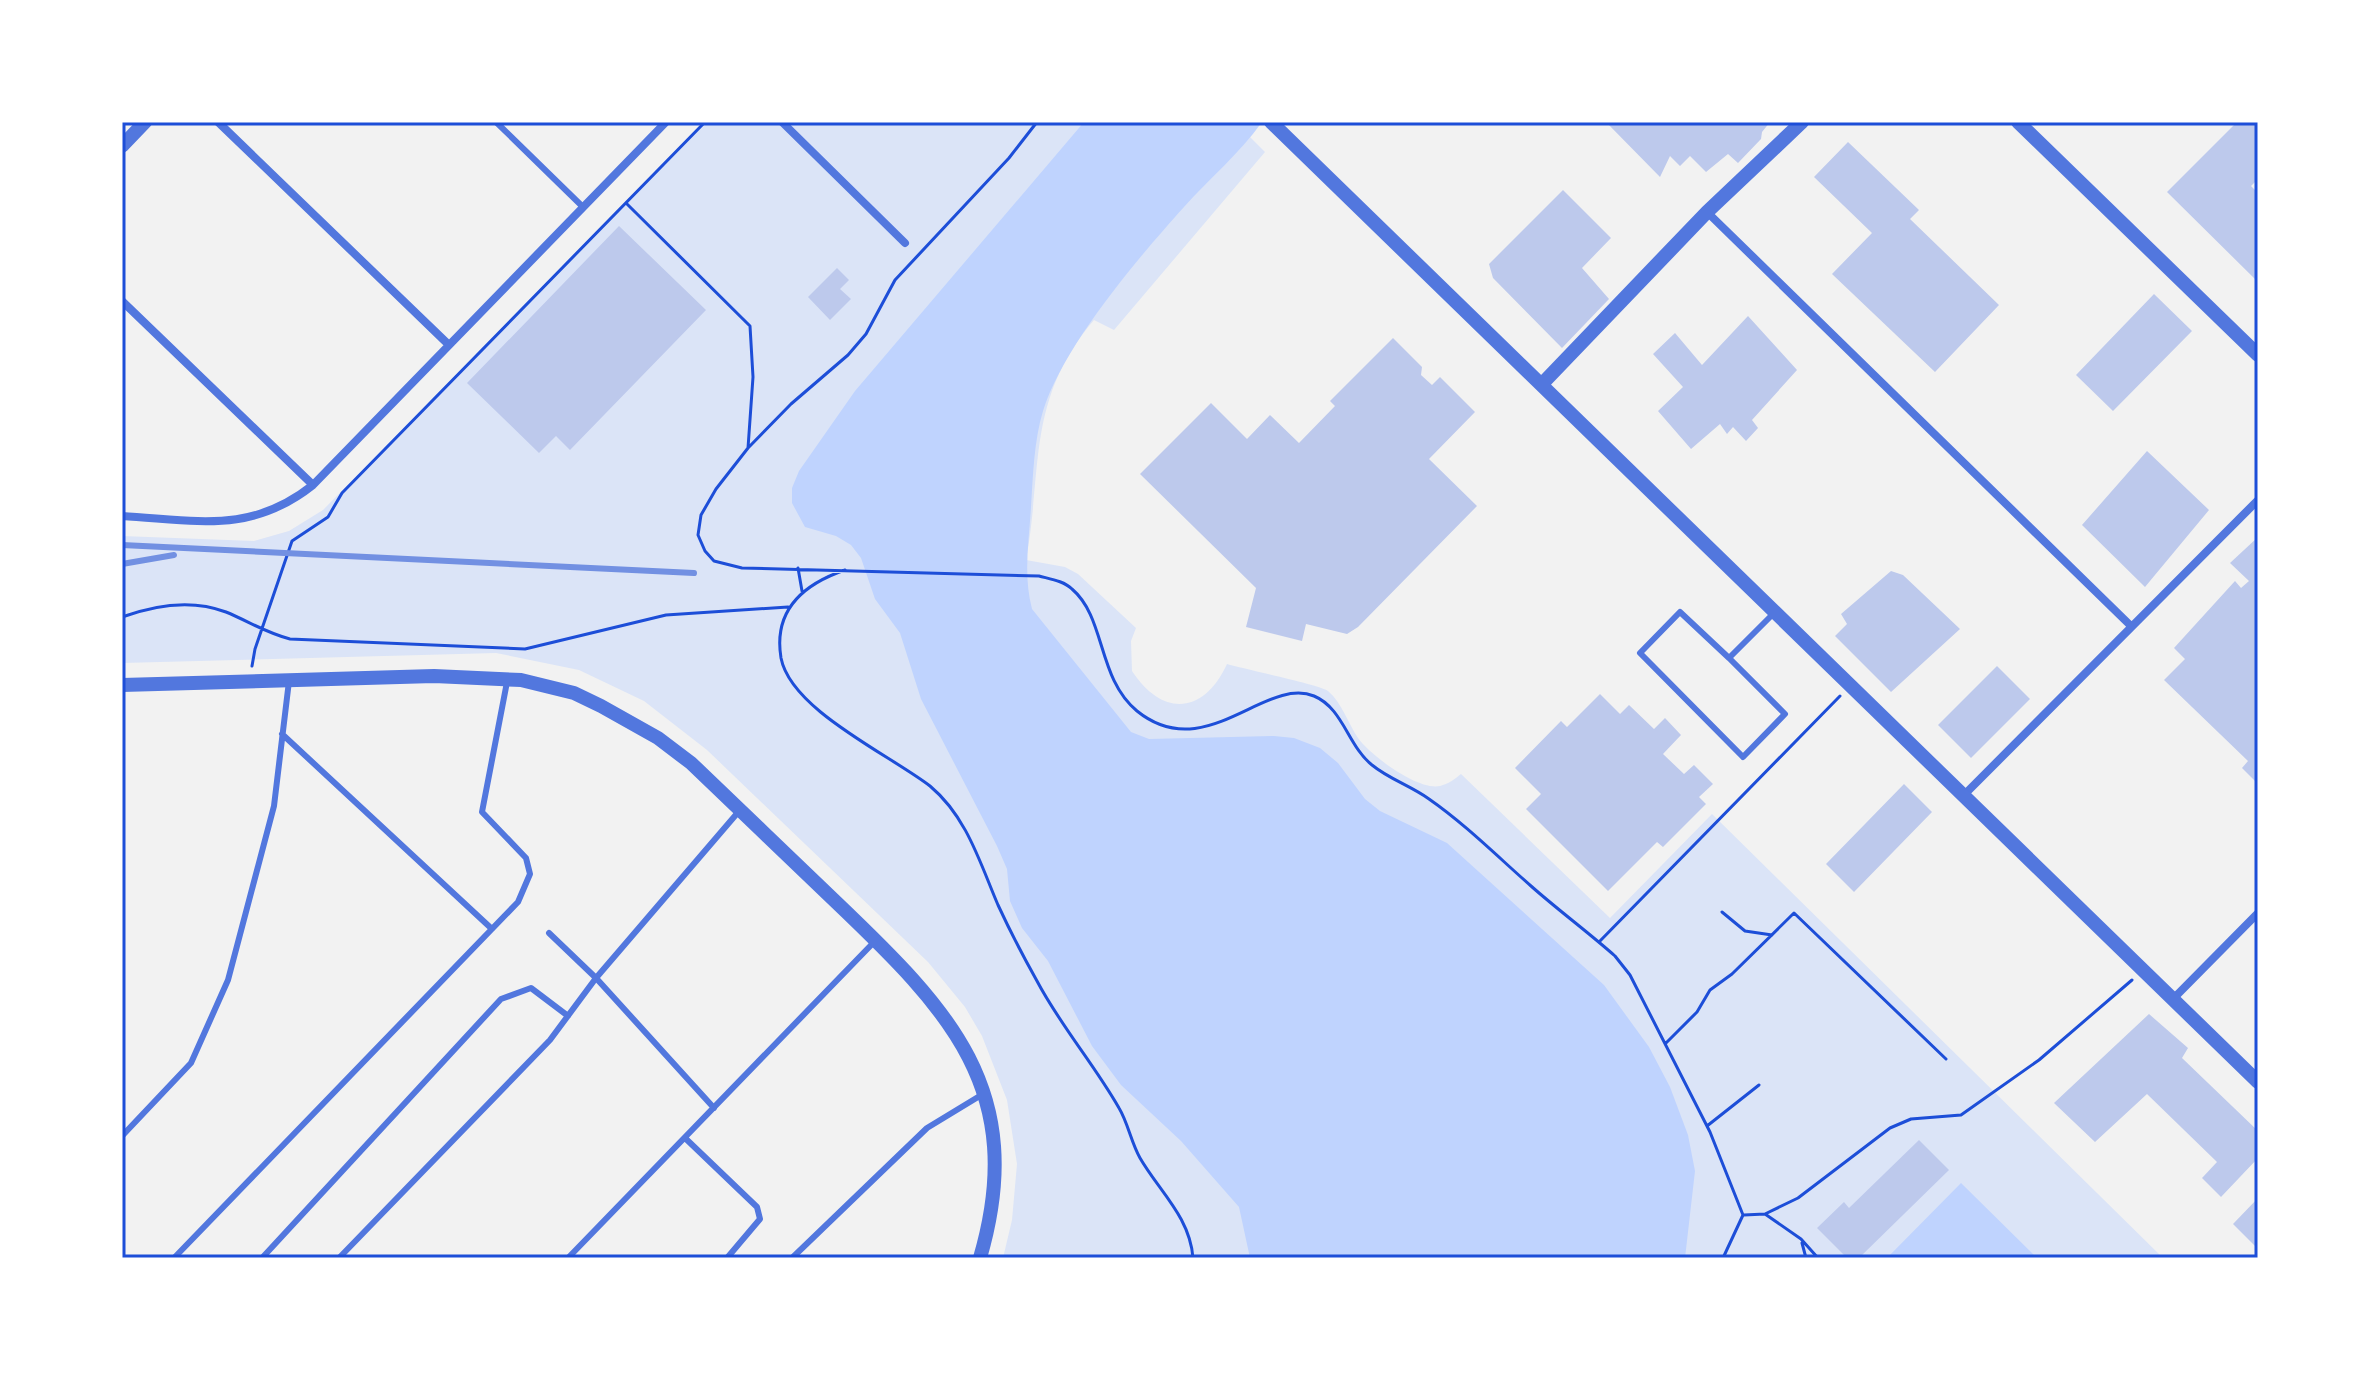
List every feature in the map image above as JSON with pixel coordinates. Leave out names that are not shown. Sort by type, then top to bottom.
[{"type":"street","points":[[122,146],[145,122]]},
{"type":"street","points":[[218,122],[449,345]]},
{"type":"street","points":[[122,516],[218,521],[268,514],[291,503],[313,485],[666,122]]},
{"type":"street","points":[[782,122],[905,243]]},
{"type":"street","points":[[1271,122],[1543,383],[2258,1082]]},
{"type":"street","points":[[1543,383],[1707,212],[1802,122]]},
{"type":"street","points":[[2018,122],[2258,355]]},
{"type":"street","points":[[1707,212],[2131,626]]},
{"type":"street","points":[[122,301],[313,485]]},
{"type":"street","points":[[1964,795],[2258,500]]},
{"type":"street","points":[[122,685],[434,676],[508,678],[574,693],[630,721],[691,763],[913,975],[962,1042],[983,1094],[995,1153],[995,1194],[980,1258]]},
{"type":"street","points":[[2173,999],[2258,913]]},
{"type":"lane","points":[[496,122],[583,207]]},
{"type":"lane","points":[[1680,612],[1729,658],[1785,714],[1743,757],[1640,653],[1680,612]]},
{"type":"lane","points":[[1729,658],[1775,612]]},
{"type":"lane","points":[[174,1258],[518,902],[530,874],[526,858],[482,812],[508,678]]},
{"type":"lane","points":[[122,1136],[191,1063],[228,980],[274,806],[289,681]]},
{"type":"lane","points":[[282,734],[492,929]]},
{"type":"lane","points":[[339,1258],[550,1040],[596,978],[740,810]]},
{"type":"lane","points":[[549,933],[596,978],[714,1108]]},
{"type":"lane","points":[[568,1258],[876,940]]},
{"type":"lane","points":[[262,1258],[501,999],[531,988],[568,1016]]},
{"type":"lane","points":[[792,1258],[927,1128],[983,1094]]},
{"type":"lane","points":[[685,1138],[757,1207],[760,1219],[727,1258]]},
{"type":"path","points":[[252,682],[255,649],[292,541],[328,517],[342,493],[705,122]]},
{"type":"path","points":[[1037,122],[1009,158],[895,280],[866,334],[848,355],[791,404],[748,448],[701,515],[698,535],[705,551],[714,561],[742,568],[1039,576],[1071,587],[1085,604],[1110,676],[1137,711],[1158,722],[1184,729],[1228,721],[1287,693],[1303,692],[1318,697],[1330,706],[1358,751],[1373,765],[1428,798],[1599,942],[1630,975],[1707,1126],[1743,1215],[1723,1258]]},
{"type":"path","points":[[626,203],[750,326],[753,377],[748,448]]},
{"type":"path","points":[[798,568],[802,591]]},
{"type":"path","points":[[848,569],[822,578],[802,591],[788,607],[781,633],[781,658],[786,671],[814,706],[931,788],[955,812],[1039,985],[1120,1110],[1140,1157],[1178,1212],[1193,1258]]},
{"type":"path","points":[[122,617],[147,608],[190,605],[227,612],[261,630],[299,640],[525,649],[666,615],[788,607]]},
{"type":"path","points":[[1599,942],[1850,685]]},
{"type":"path","points":[[1722,912],[1745,931],[1772,935]]},
{"type":"path","points":[[1666,1043],[1697,1012],[1710,990],[1794,913],[1946,1059]]},
{"type":"path","points":[[1743,1215],[1765,1214],[1798,1198],[1890,1128],[1911,1119],[1961,1115],[2059,1044],[2143,969]]},
{"type":"path","points":[[1707,1126],[1759,1085]]},
{"type":"path","points":[[1765,1214],[1801,1239],[1818,1258]]},
{"type":"path","points":[[1801,1239],[1806,1258]]},
{"type":"shaded area","points":[[705,122],[1235,122],[1265,152],[1114,330],[1094,320],[1072,350],[1057,378],[1041,436],[1026,560],[1065,567],[1078,574],[1136,628],[1131,641],[1132,671],[1157,697],[1170,703],[1195,701],[1218,681],[1227,664],[1322,688],[1341,707],[1358,738],[1383,762],[1431,786],[1446,784],[1461,774],[1610,918],[1712,814],[2163,1258],[1003,1258],[1012,1220],[1017,1164],[1007,1100],[982,1036],[965,1007],[928,962],[707,750],[644,701],[579,670],[496,653],[122,663],[122,536],[254,541],[289,531],[323,510]]},
{"type":"water","points":[[1084,122],[1262,122],[1124,277],[1084,331],[1053,386],[1040,422],[1034,458],[1027,558],[1032,609],[1131,732],[1149,739],[1274,736],[1294,738],[1320,748],[1338,763],[1365,799],[1380,811],[1447,843],[1604,985],[1649,1047],[1670,1087],[1688,1135],[1695,1171],[1685,1258],[1250,1258],[1239,1207],[1181,1141],[1121,1085],[1092,1046],[1048,961],[1022,928],[1010,901],[1007,869],[997,846],[921,699],[900,633],[875,599],[861,558],[851,545],[836,536],[805,527],[792,503],[792,488],[799,471],[855,391]]},
{"type":"water","points":[[1961,1183],[2037,1258],[1887,1258]]},
{"type":"building","points":[[1606,122],[1770,122],[1761,139],[1738,163],[1728,154],[1706,172],[1690,156],[1680,166],[1670,156],[1660,177]]},
{"type":"building","points":[[2237,122],[2258,122],[2258,179],[2251,186],[2258,193],[2258,282],[2167,192]]},
{"type":"building","points":[[1848,142],[1919,210],[1910,219],[1999,305],[1935,372],[1832,274],[1872,233],[1814,177]]},
{"type":"building","points":[[1563,190],[1611,238],[1582,268],[1609,299],[1562,348],[1493,278],[1489,264]]},
{"type":"building","points":[[619,226],[706,310],[570,450],[556,436],[539,453],[467,383]]},
{"type":"building","points":[[837,268],[849,280],[840,289],[851,299],[830,320],[808,297]]},
{"type":"building","points":[[2154,294],[2192,331],[2113,411],[2076,375]]},
{"type":"building","points":[[1748,316],[1797,370],[1752,420],[1758,428],[1746,441],[1733,427],[1727,434],[1720,424],[1691,449],[1658,411],[1683,387],[1653,354],[1675,333],[1702,365]]},
{"type":"building","points":[[1393,338],[1422,367],[1421,375],[1432,385],[1440,377],[1475,412],[1429,459],[1477,506],[1358,627],[1347,634],[1306,624],[1302,641],[1246,627],[1256,588],[1140,474],[1211,403],[1247,439],[1270,415],[1299,443],[1335,406],[1330,401]]},
{"type":"building","points":[[2147,451],[2209,510],[2145,587],[2082,525]]},
{"type":"building","points":[[2258,537],[2258,784],[2242,768],[2248,761],[2164,680],[2185,659],[2174,648],[2235,581],[2241,588],[2249,581],[2230,563]]},
{"type":"building","points":[[1891,571],[1903,575],[1960,629],[1891,692],[1835,636],[1847,624],[1841,614]]},
{"type":"building","points":[[1997,666],[2030,699],[1971,758],[1938,725]]},
{"type":"building","points":[[1600,694],[1620,714],[1629,705],[1654,729],[1665,718],[1681,735],[1663,754],[1684,774],[1694,765],[1713,784],[1699,797],[1706,804],[1663,847],[1657,842],[1608,891],[1526,809],[1541,794],[1515,768],[1561,721],[1567,727]]},
{"type":"building","points":[[1904,784],[1932,812],[1854,892],[1826,864]]},
{"type":"building","points":[[2149,1014],[2188,1048],[2182,1058],[2258,1131],[2258,1158],[2221,1197],[2202,1178],[2217,1162],[2147,1094],[2095,1142],[2054,1103]]},
{"type":"building","points":[[1919,1140],[1949,1170],[1859,1258],[1847,1258],[1817,1228],[1844,1202],[1849,1208]]},
{"type":"building","points":[[2258,1198],[2258,1249],[2233,1224]]},
{"type":"railway","points":[[122,545],[694,573]]},
{"type":"railway","points":[[122,564],[174,555]]}]
